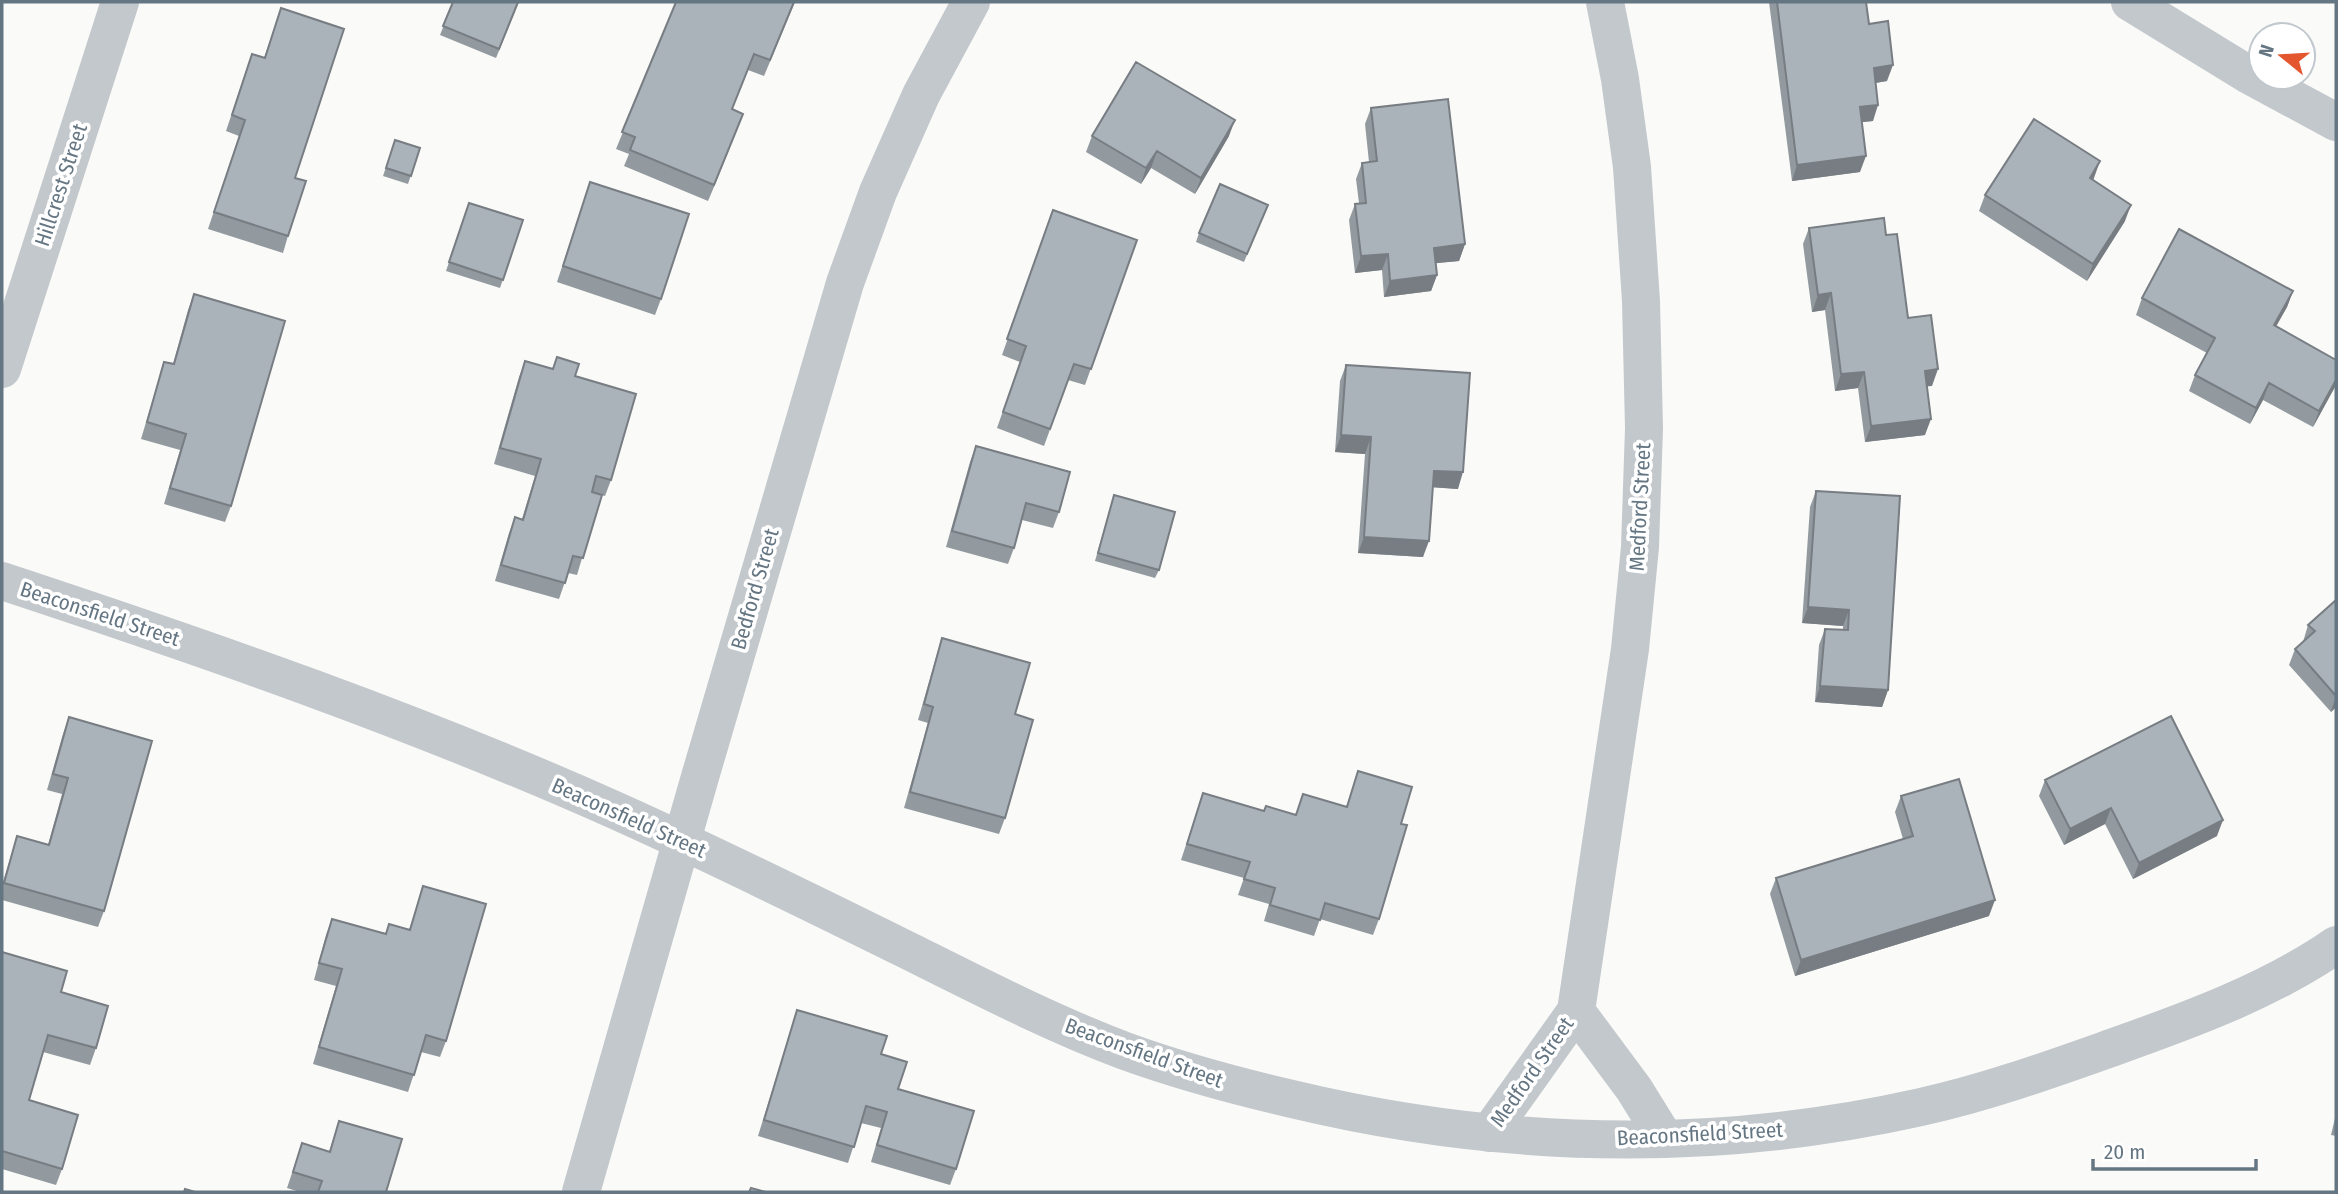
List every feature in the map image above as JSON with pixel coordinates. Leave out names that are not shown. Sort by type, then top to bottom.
[{"type":"street","name":"Hillcrest Street","points":[[2,369],[120,2]]},
{"type":"street","name":"Bedford Street","points":[[581,1192],[845,283],[878,192],[916,107],[971,2]]},
{"type":"street","name":"Medford Street","points":[[1489,1133],[1576,1011],[1630,649],[1640,547],[1644,428],[1641,301],[1632,167],[1620,79],[1605,2]]},
{"type":"street","points":[[2130,2],[2249,75],[2336,122]]},
{"type":"street","name":"Beaconsfield Street","points":[[2,581],[311,687],[491,757],[744,869],[1035,1013],[1126,1051],[1221,1083],[1404,1122],[1576,1140],[1739,1137],[1830,1124],[1938,1103],[2043,1072],[2169,1027],[2302,968],[2336,945]]},
{"type":"street","name":"Medford Street","points":[[1576,1011],[1634,1089],[1665,1139]]},
{"type":"building","points":[[453,2],[518,2],[499,49],[443,26]]},
{"type":"building","points":[[676,2],[794,2],[770,60],[754,54],[732,109],[743,114],[714,185],[630,150],[635,137],[622,132]]},
{"type":"building","points":[[1777,2],[1866,2],[1869,24],[1888,21],[1893,65],[1874,68],[1878,105],[1860,107],[1866,156],[1797,165]]},
{"type":"building","points":[[281,8],[344,29],[295,178],[306,181],[288,236],[214,212],[245,120],[232,115],[252,54],[265,58]]},
{"type":"building","points":[[1136,62],[1235,120],[1201,178],[1157,151],[1146,168],[1092,136]]},
{"type":"building","points":[[1448,99],[1465,244],[1434,248],[1437,275],[1390,281],[1388,254],[1361,256],[1355,204],[1366,203],[1362,163],[1377,161],[1371,108]]},
{"type":"building","points":[[2034,119],[2100,161],[2090,178],[2131,205],[2093,264],[1985,195]]},
{"type":"building","points":[[395,140],[420,148],[411,176],[386,168]]},
{"type":"building","points":[[590,182],[689,214],[661,299],[563,266]]},
{"type":"building","points":[[1220,184],[1268,205],[1247,254],[1199,233]]},
{"type":"building","points":[[469,203],[523,220],[503,280],[449,262]]},
{"type":"building","points":[[1053,210],[1137,240],[1091,369],[1074,364],[1050,429],[1003,412],[1026,346],[1007,339]]},
{"type":"building","points":[[1884,218],[1886,235],[1897,234],[1908,318],[1931,315],[1938,369],[1925,371],[1931,419],[1871,426],[1864,372],[1841,374],[1831,293],[1818,295],[1809,228]]},
{"type":"building","points":[[2179,229],[2293,291],[2274,325],[2336,360],[2336,380],[2319,411],[2269,383],[2256,408],[2195,375],[2215,338],[2142,298]]},
{"type":"building","points":[[194,294],[285,321],[231,506],[170,488],[186,434],[147,422],[164,362],[174,364]]},
{"type":"building","points":[[557,357],[579,364],[575,376],[636,394],[611,480],[596,476],[592,492],[602,495],[583,558],[573,556],[565,583],[501,565],[515,517],[523,520],[541,459],[500,448],[525,361],[553,369]]},
{"type":"building","points":[[1346,365],[1470,373],[1463,472],[1434,471],[1429,541],[1364,537],[1371,437],[1341,435]]},
{"type":"building","points":[[976,446],[1070,472],[1059,512],[1026,503],[1014,548],[952,531]]},
{"type":"building","points":[[1816,491],[1900,496],[1888,690],[1820,686],[1825,629],[1848,630],[1849,610],[1808,607]]},
{"type":"building","points":[[1114,495],[1175,512],[1159,570],[1098,553]]},
{"type":"building","points":[[2336,600],[2336,696],[2295,649],[2315,631],[2308,625]]},
{"type":"building","points":[[942,638],[1030,663],[1015,714],[1033,720],[1005,818],[910,792],[933,707],[924,704]]},
{"type":"building","points":[[2171,716],[2223,820],[2139,863],[2111,808],[2070,829],[2045,780]]},
{"type":"building","points":[[69,717],[152,741],[104,911],[4,883],[17,836],[49,845],[68,778],[53,774]]},
{"type":"building","points":[[1358,771],[1412,787],[1401,824],[1407,825],[1379,919],[1325,903],[1320,920],[1270,905],[1275,888],[1244,879],[1250,862],[1187,844],[1203,793],[1264,811],[1266,806],[1296,815],[1303,794],[1347,807]]},
{"type":"building","points":[[1959,779],[1995,900],[1801,960],[1776,878],[1913,836],[1901,796]]},
{"type":"building","points":[[423,886],[486,904],[446,1041],[426,1035],[414,1075],[319,1047],[342,969],[319,963],[332,919],[386,934],[389,924],[410,930]]},
{"type":"building","points":[[2,952],[67,971],[61,992],[108,1006],[96,1048],[48,1035],[29,1100],[78,1115],[62,1169],[2,1151]]},
{"type":"building","points":[[797,1010],[887,1036],[881,1054],[907,1062],[898,1089],[974,1111],[956,1169],[877,1145],[887,1112],[866,1106],[854,1147],[764,1120]]},
{"type":"building","points":[[339,1121],[402,1139],[386,1192],[318,1192],[322,1181],[293,1172],[302,1143],[330,1152]]},
{"type":"building","points":[[751,1188],[766,1192],[749,1192]]}]
